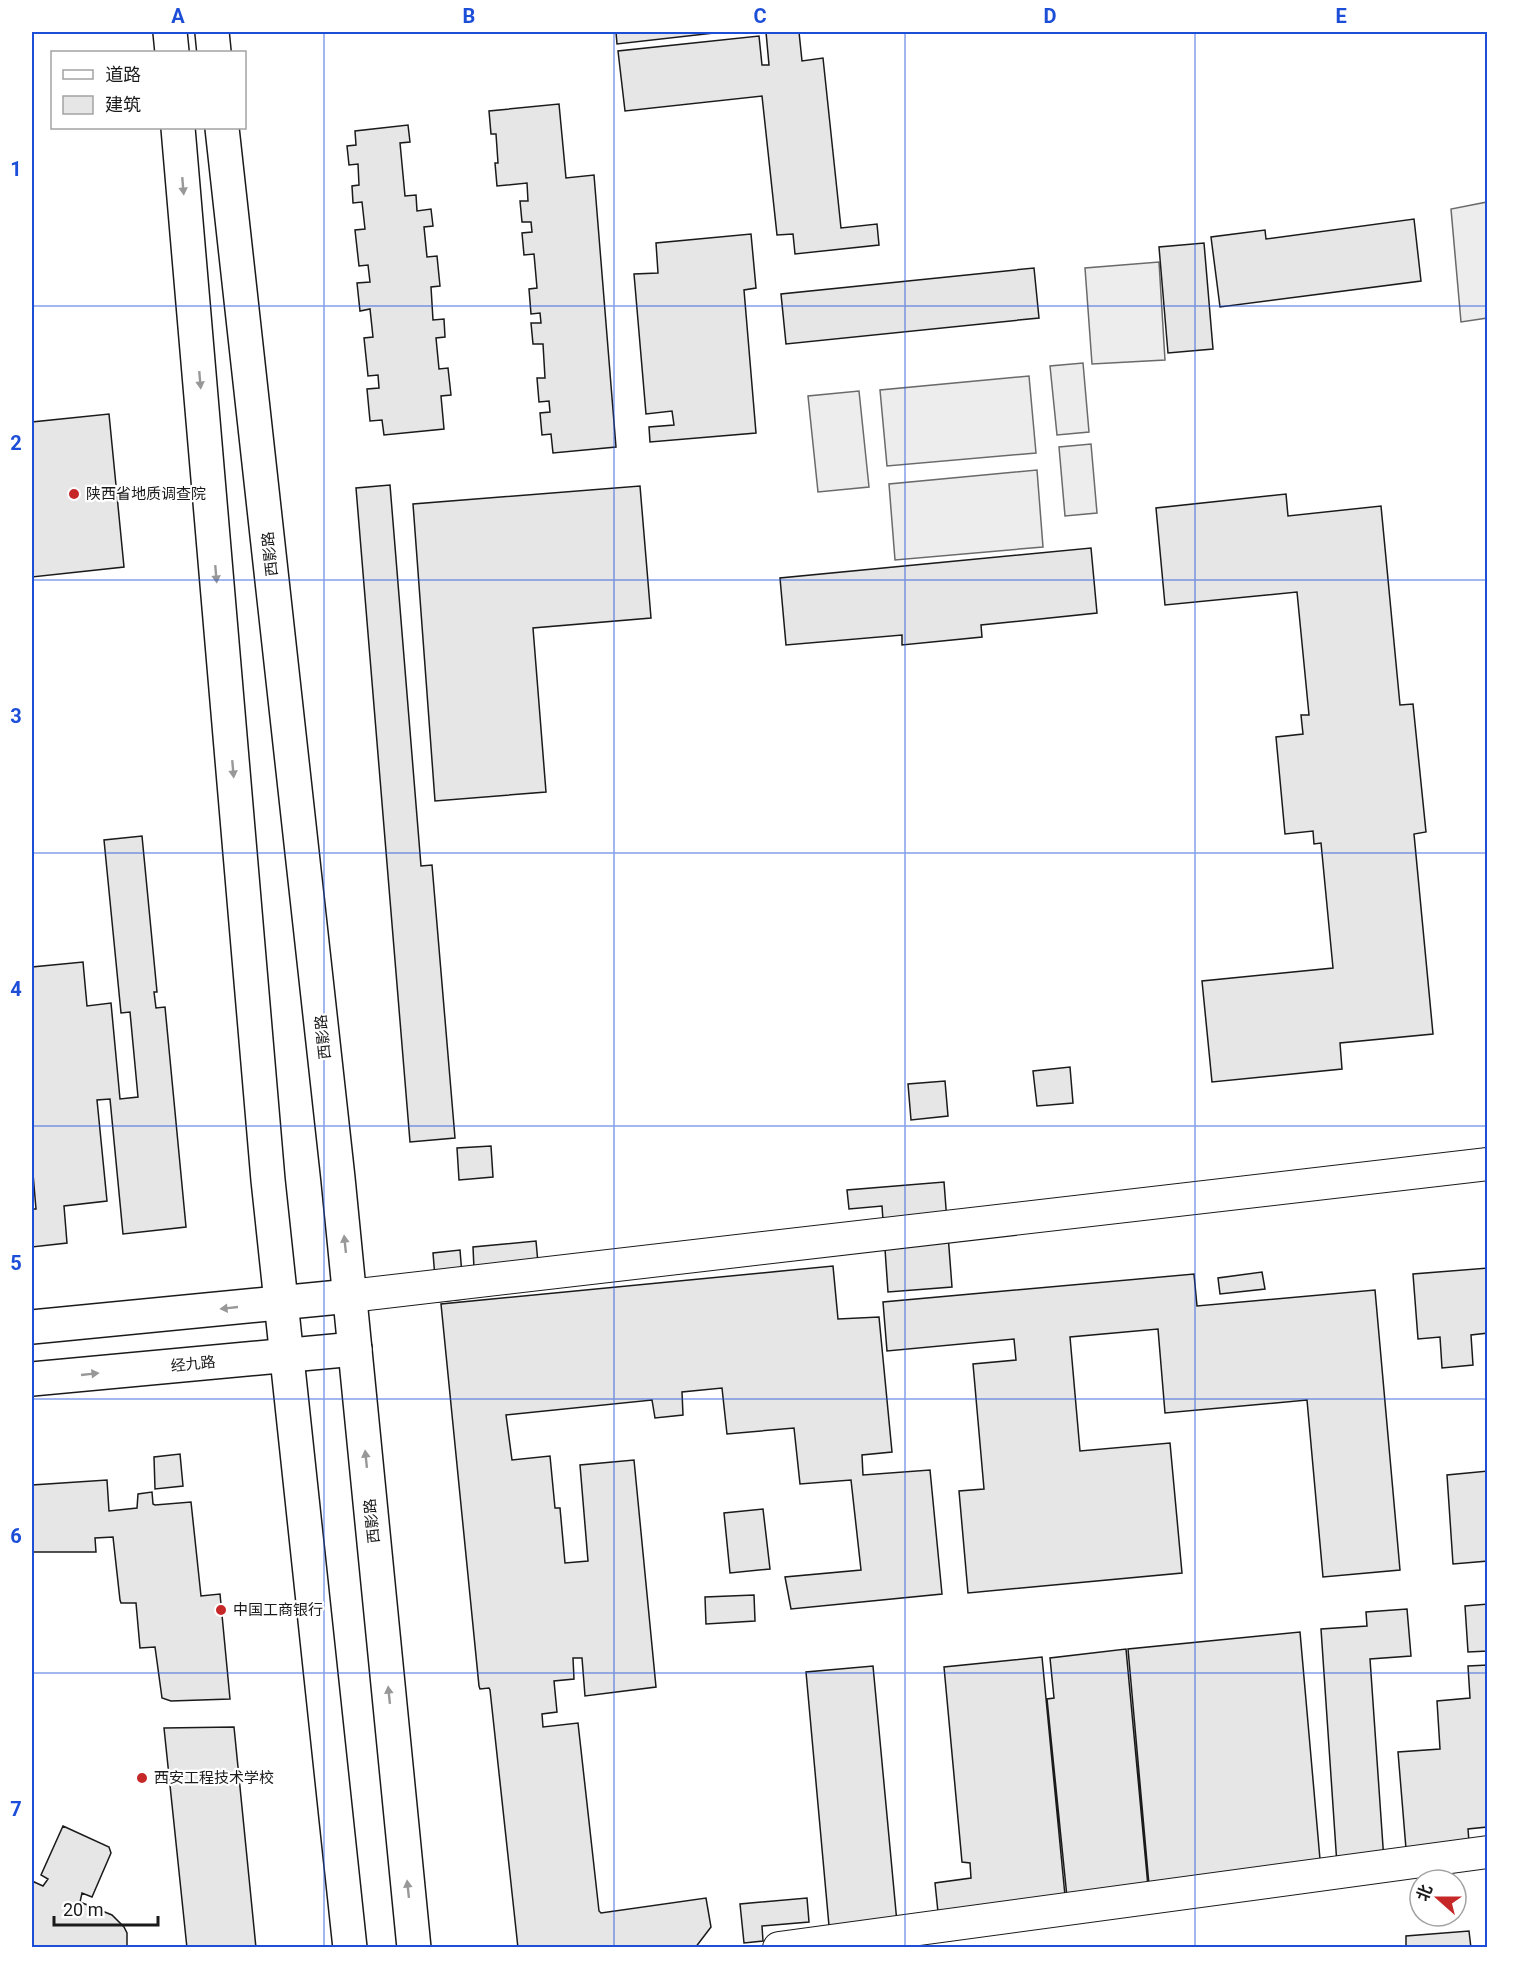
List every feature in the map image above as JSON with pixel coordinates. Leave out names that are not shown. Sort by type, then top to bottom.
[{"type":"main road","points":[[170,32],[172,51]]},
{"type":"main road","points":[[212,32],[214,51]]},
{"type":"main road","points":[[178,129],[266,1156],[350,1947]]},
{"type":"main road","name":"西影路","points":[[222,129],[350,1296],[414,1947]]},
{"type":"main road","points":[[32,1327],[350,1296]]},
{"type":"main road","name":"经九路","points":[[32,1380],[355,1349]]},
{"type":"street","points":[[350,1296],[1488,1164]]},
{"type":"street","points":[[779,1947],[1488,1852]]},
{"type":"shaded area","points":[[1487,202],[1487,318],[1461,322],[1451,209]]},
{"type":"shaded area","points":[[1159,262],[1165,360],[1092,364],[1085,268]]},
{"type":"shaded area","points":[[1083,363],[1089,432],[1057,435],[1050,366]]},
{"type":"shaded area","points":[[1029,376],[1036,453],[887,466],[880,390]]},
{"type":"shaded area","points":[[859,391],[869,487],[818,492],[808,396]]},
{"type":"shaded area","points":[[1091,444],[1097,513],[1065,516],[1059,447]]},
{"type":"shaded area","points":[[1037,470],[1043,547],[895,560],[889,484]]},
{"type":"building","points":[[616,32],[723,32],[617,44]]},
{"type":"building","points":[[766,32],[799,32],[802,61],[823,58],[841,228],[877,224],[879,245],[795,254],[793,234],[777,235],[762,96],[625,111],[618,51],[759,36],[762,65],[769,65]]},
{"type":"building","points":[[559,104],[566,178],[594,175],[616,447],[553,453],[551,434],[542,435],[540,413],[550,412],[549,401],[539,402],[537,378],[545,378],[543,344],[533,344],[531,323],[541,323],[540,313],[531,314],[529,289],[537,288],[534,254],[524,255],[522,233],[532,232],[531,222],[522,222],[520,201],[528,201],[527,183],[497,186],[496,134],[491,134],[489,111]]},
{"type":"building","points":[[408,125],[410,142],[400,143],[405,196],[416,195],[417,211],[431,209],[433,226],[424,227],[427,257],[437,256],[440,286],[431,287],[433,320],[444,319],[445,337],[436,338],[439,369],[448,368],[451,395],[441,396],[444,429],[384,435],[382,420],[370,421],[367,389],[379,388],[378,375],[368,376],[364,338],[373,337],[370,309],[360,311],[357,283],[370,282],[368,265],[359,266],[355,230],[365,229],[362,202],[353,203],[352,186],[359,185],[358,164],[349,165],[347,146],[356,145],[355,131]]},
{"type":"building","points":[[1414,219],[1421,281],[1220,307],[1211,237],[1265,230],[1266,239]]},
{"type":"building","points":[[751,234],[756,288],[744,290],[756,433],[650,442],[649,427],[674,425],[672,411],[646,414],[634,274],[658,273],[656,243]]},
{"type":"building","points":[[1204,243],[1213,349],[1168,353],[1159,247]]},
{"type":"building","points":[[1034,268],[1039,318],[786,344],[781,294]]},
{"type":"building","name":"陕西省地质调查院","points":[[109,414],[124,567],[32,577],[32,422]]},
{"type":"building","points":[[390,485],[421,866],[432,865],[455,1138],[410,1142],[356,488]]},
{"type":"building","points":[[640,486],[651,618],[533,628],[546,792],[435,801],[413,504]]},
{"type":"building","points":[[1286,494],[1288,516],[1381,506],[1400,705],[1413,704],[1426,832],[1414,834],[1433,1034],[1340,1043],[1342,1069],[1212,1082],[1202,981],[1333,968],[1321,843],[1314,844],[1313,831],[1285,834],[1276,737],[1303,734],[1301,715],[1309,715],[1297,592],[1165,605],[1156,508]]},
{"type":"building","points":[[1091,548],[1097,613],[981,625],[982,637],[902,645],[902,635],[786,645],[780,578]]},
{"type":"building","points":[[142,836],[157,992],[154,992],[156,1008],[165,1007],[186,1227],[123,1234],[110,1099],[97,1100],[107,1201],[64,1206],[67,1243],[32,1247],[32,1209],[36,1209],[32,1162],[32,967],[83,962],[87,1006],[111,1003],[120,1099],[138,1097],[130,1012],[121,1013],[104,840]]},
{"type":"building","points":[[1070,1067],[1073,1103],[1037,1106],[1033,1071]]},
{"type":"building","points":[[945,1081],[948,1116],[911,1120],[908,1084]]},
{"type":"building","points":[[491,1146],[493,1177],[459,1180],[457,1148]]},
{"type":"building","points":[[944,1182],[952,1287],[888,1292],[882,1206],[849,1209],[847,1190]]},
{"type":"building","points":[[536,1241],[538,1263],[474,1269],[473,1247]]},
{"type":"building","points":[[460,1250],[464,1299],[437,1302],[433,1253]]},
{"type":"building","points":[[833,1266],[838,1319],[879,1317],[892,1452],[862,1455],[863,1475],[930,1470],[942,1594],[791,1609],[785,1577],[861,1570],[851,1480],[800,1484],[794,1428],[727,1434],[722,1388],[682,1392],[683,1415],[655,1418],[652,1400],[506,1415],[512,1460],[550,1456],[555,1508],[560,1508],[565,1563],[588,1561],[580,1465],[634,1460],[656,1687],[585,1696],[582,1658],[573,1658],[574,1679],[554,1681],[557,1712],[542,1714],[543,1727],[578,1723],[599,1911],[601,1913],[706,1898],[711,1927],[695,1948],[518,1948],[490,1690],[489,1688],[480,1689],[479,1686],[441,1304]]},
{"type":"building","points":[[1488,1268],[1488,1333],[1471,1335],[1473,1365],[1442,1368],[1440,1337],[1418,1339],[1413,1274]]},
{"type":"building","points":[[1262,1272],[1265,1289],[1220,1294],[1218,1278]]},
{"type":"building","points":[[1194,1274],[1197,1306],[1375,1290],[1400,1570],[1323,1577],[1307,1400],[1165,1413],[1158,1329],[1070,1337],[1080,1451],[1170,1443],[1182,1573],[968,1593],[959,1491],[984,1489],[973,1364],[1016,1360],[1014,1339],[887,1351],[883,1302]]},
{"type":"building","points":[[180,1454],[183,1486],[155,1489],[154,1457]]},
{"type":"building","points":[[1488,1471],[1488,1561],[1453,1564],[1447,1475]]},
{"type":"building","points":[[107,1480],[109,1511],[137,1508],[138,1494],[152,1492],[155,1505],[191,1502],[201,1596],[220,1594],[230,1699],[171,1701],[162,1698],[155,1647],[140,1648],[136,1603],[121,1603],[120,1600],[113,1537],[95,1538],[96,1552],[32,1552],[32,1485]]},
{"type":"building","points":[[763,1509],[770,1569],[730,1573],[724,1513]]},
{"type":"building","points":[[754,1595],[755,1621],[706,1624],[705,1597]]},
{"type":"building","points":[[1488,1604],[1488,1651],[1468,1652],[1465,1606]]},
{"type":"building","points":[[1407,1609],[1411,1656],[1370,1659],[1384,1861],[1337,1865],[1321,1629],[1367,1626],[1366,1612]]},
{"type":"building","points":[[1300,1632],[1322,1882],[1150,1896],[1128,1649]]},
{"type":"building","points":[[1126,1649],[1149,1897],[1068,1907],[1047,1699],[1054,1698],[1050,1658]]},
{"type":"building","points":[[1042,1657],[1066,1906],[939,1922],[935,1883],[971,1878],[970,1863],[962,1862],[944,1667]]},
{"type":"building","points":[[1488,1665],[1487,1827],[1468,1829],[1471,1868],[1408,1868],[1408,1873],[1398,1752],[1440,1749],[1437,1701],[1470,1698],[1468,1666]]},
{"type":"building","points":[[873,1666],[899,1944],[831,1948],[806,1672]]},
{"type":"building","points":[[234,1727],[256,1948],[187,1948],[164,1728]]},
{"type":"building","points":[[63,1826],[109,1847],[111,1853],[92,1897],[82,1893],[80,1902],[112,1915],[127,1933],[127,1948],[32,1948],[32,1881],[43,1886],[48,1879],[41,1875]]},
{"type":"building","points":[[807,1898],[809,1922],[762,1926],[763,1941],[744,1943],[740,1904]]},
{"type":"building","points":[[1469,1931],[1471,1948],[1406,1948],[1406,1936]]},
{"type":"place","name":"陕西省地质调查院","points":[[74,494]]},
{"type":"place","name":"中国工商银行","points":[[221,1610]]},
{"type":"place","name":"西安工程技术学校","points":[[142,1778]]}]
